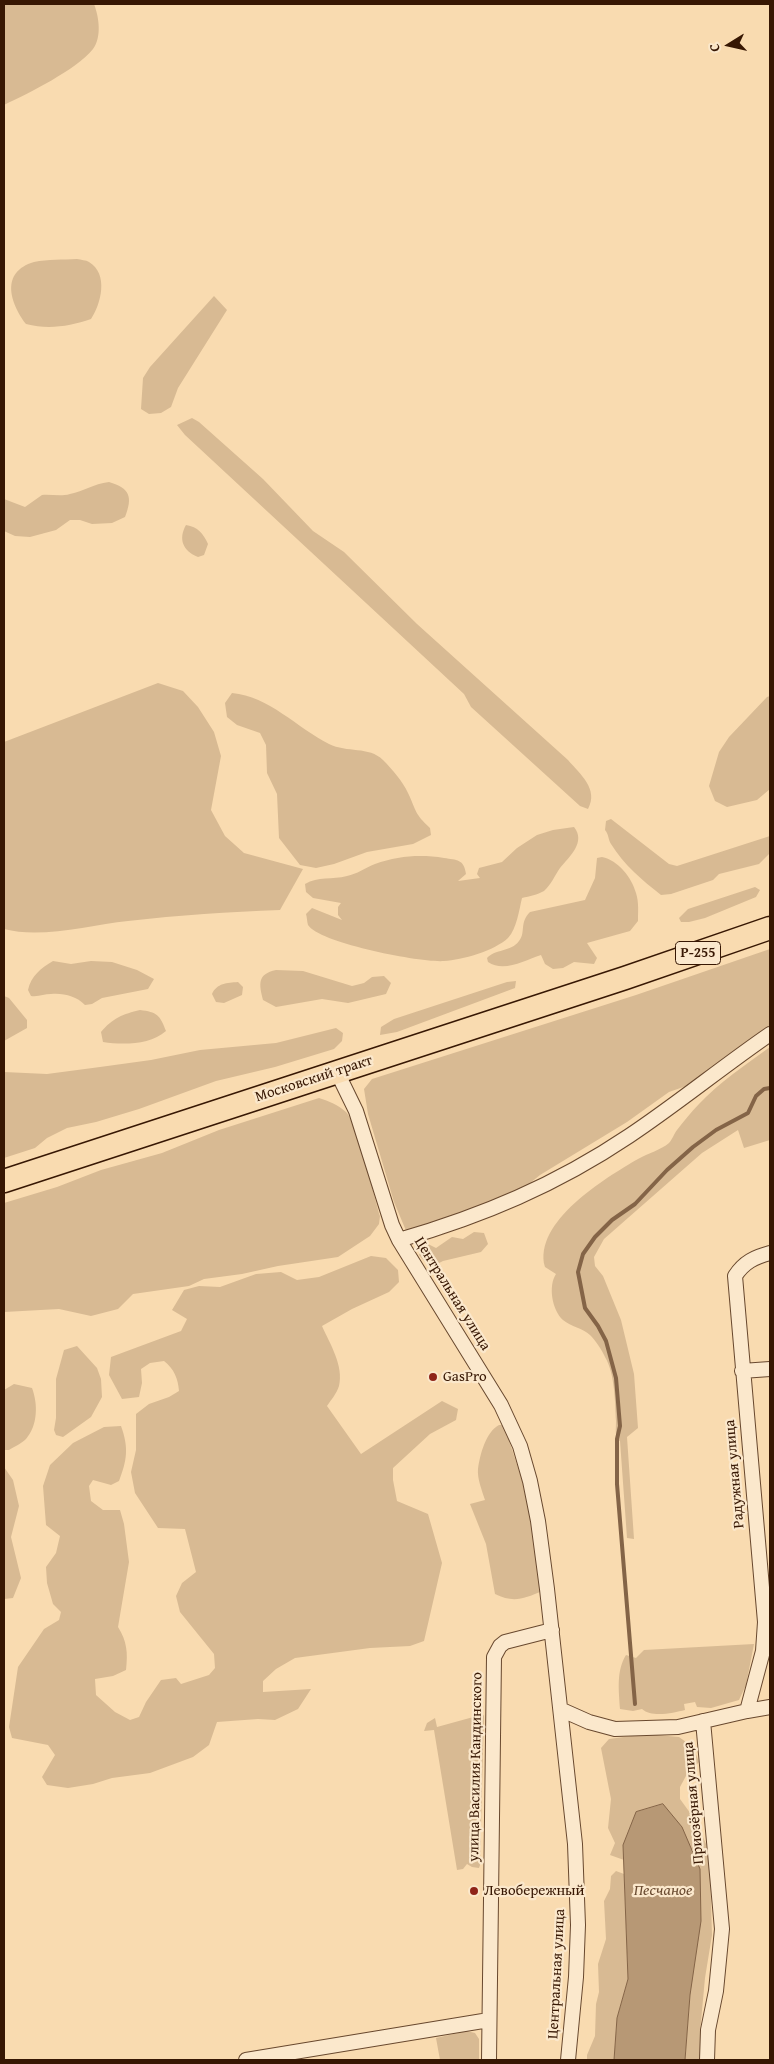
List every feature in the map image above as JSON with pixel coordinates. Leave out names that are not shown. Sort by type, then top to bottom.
[{"type":"highway","name":"Московский тракт","points":[[4,1181],[625,978],[770,928]]},
{"type":"street","points":[[399,1240],[436,1230],[518,1199],[568,1173],[628,1136],[770,1034]]},
{"type":"street","name":"Центральная улица","points":[[336,1072],[356,1111],[392,1225],[399,1240],[488,1382],[520,1446],[530,1481],[538,1521],[562,1710],[575,1844],[578,1925],[576,1977],[568,2060]]},
{"type":"street","name":"Радужная улица","points":[[747,1711],[763,1651],[765,1622],[735,1276],[741,1267],[754,1258],[770,1253]]},
{"type":"street","points":[[742,1370],[770,1369]]},
{"type":"street","name":"улица Василия Кандинского","points":[[489,2060],[493,1664],[496,1651],[505,1642],[552,1630]]},
{"type":"street","points":[[562,1710],[590,1722],[615,1729],[678,1728],[770,1707]]},
{"type":"street","name":"Приозёрная улица","points":[[703,1722],[722,1929],[716,1991],[708,2030],[707,2060]]},
{"type":"street","points":[[246,2060],[489,2020]]},
{"type":"shaded area","points":[[4,4],[94,4],[99,33],[93,49],[75,65],[64,73],[4,105]]},
{"type":"shaded area","points":[[77,259],[88,261],[95,267],[101,281],[100,298],[91,319],[59,326],[43,327],[26,324],[16,307],[11,289],[12,280],[16,273],[34,262]]},
{"type":"shaded area","points":[[214,296],[227,310],[178,388],[171,407],[161,413],[149,414],[141,409],[143,378],[150,367]]},
{"type":"shaded area","points":[[192,418],[199,422],[263,479],[313,531],[344,552],[417,624],[568,760],[583,776],[590,788],[591,802],[588,809],[580,806],[471,707],[464,694],[185,435],[177,425]]},
{"type":"shaded area","points":[[109,482],[121,487],[128,494],[129,504],[125,517],[112,523],[92,524],[80,520],[70,520],[56,530],[30,537],[15,536],[4,531],[4,499],[25,507],[42,495],[66,495]]},
{"type":"shaded area","points":[[186,525],[200,531],[204,537],[208,544],[204,555],[198,557],[183,544],[182,535]]},
{"type":"shaded area","points":[[158,683],[183,691],[198,707],[214,732],[221,756],[211,810],[225,836],[244,853],[303,869],[280,910],[166,917],[49,932],[18,932],[4,929],[4,742]]},
{"type":"shaded area","points":[[232,693],[245,695],[271,706],[329,744],[336,747],[365,751],[383,760],[403,784],[418,815],[430,828],[431,835],[413,844],[367,852],[334,864],[316,868],[300,865],[279,838],[277,794],[267,773],[266,745],[260,733],[237,725],[227,717],[225,703]]},
{"type":"shaded area","points":[[770,696],[770,789],[757,800],[727,807],[715,801],[709,786],[719,752],[729,737]]},
{"type":"shaded area","points":[[611,819],[669,864],[677,866],[770,836],[770,853],[759,864],[719,874],[713,880],[671,894],[661,895],[640,878],[616,852],[605,830],[606,821]]},
{"type":"shaded area","points":[[574,827],[578,838],[575,849],[549,886],[544,891],[522,898],[516,924],[508,938],[495,947],[478,954],[444,961],[415,959],[350,945],[316,932],[308,925],[306,914],[312,908],[342,920],[338,915],[338,907],[341,903],[313,898],[306,892],[305,884],[310,882],[347,876],[384,861],[418,856],[459,861],[464,865],[466,874],[458,881],[480,878],[477,874],[479,868],[502,862],[517,848],[537,835],[553,830]]},
{"type":"shaded area","points":[[602,857],[614,862],[624,870],[634,887],[638,900],[638,921],[630,931],[587,943],[597,958],[594,964],[574,962],[563,968],[553,969],[545,964],[541,955],[508,966],[494,965],[488,962],[487,958],[490,955],[516,945],[521,938],[525,920],[530,912],[585,900],[595,878],[597,858]]},
{"type":"shaded area","points":[[755,887],[760,890],[756,897],[705,918],[681,922],[679,918],[688,909]]},
{"type":"shaded area","points":[[770,949],[770,1030],[689,1085],[669,1092],[627,1122],[540,1175],[514,1196],[407,1233],[394,1202],[368,1114],[364,1089],[372,1079],[636,995]]},
{"type":"shaded area","points":[[53,961],[71,964],[91,961],[112,962],[137,970],[154,979],[148,989],[102,998],[92,1004],[85,1005],[74,997],[61,994],[31,996],[28,990],[31,981]]},
{"type":"shaded area","points":[[276,970],[303,971],[352,986],[364,983],[372,977],[384,976],[391,983],[386,994],[348,1003],[322,999],[276,1007],[263,1000],[260,985],[265,974]]},
{"type":"shaded area","points":[[516,981],[515,988],[397,1032],[380,1035],[381,1027],[394,1019],[507,982]]},
{"type":"shaded area","points":[[238,982],[243,987],[242,995],[224,1003],[216,1002],[212,994],[214,990],[223,984]]},
{"type":"shaded area","points":[[4,996],[9,998],[27,1020],[27,1028],[4,1041]]},
{"type":"shaded area","points":[[140,1010],[157,1015],[166,1031],[160,1036],[136,1043],[119,1044],[103,1042],[101,1032],[110,1023],[123,1015]]},
{"type":"shaded area","points":[[336,1028],[343,1033],[342,1041],[334,1049],[275,1067],[216,1081],[139,1109],[96,1122],[67,1128],[47,1138],[35,1148],[4,1158],[4,1072],[47,1074],[100,1067],[151,1060],[200,1050],[276,1043]]},
{"type":"shaded area","points":[[770,1047],[770,1140],[744,1148],[738,1130],[702,1153],[604,1239],[594,1257],[595,1266],[603,1276],[621,1320],[634,1374],[638,1428],[627,1437],[634,1539],[627,1538],[620,1441],[616,1435],[615,1396],[611,1371],[602,1351],[592,1337],[559,1316],[552,1298],[552,1285],[556,1274],[545,1267],[544,1250],[550,1234],[560,1218],[575,1203],[608,1178],[638,1159],[669,1143],[685,1120],[715,1088]]},
{"type":"shaded area","points":[[319,1098],[340,1107],[346,1112],[355,1130],[380,1216],[379,1224],[370,1236],[338,1257],[204,1279],[189,1286],[133,1294],[118,1309],[91,1316],[59,1309],[4,1312],[4,1203],[57,1187],[101,1170],[162,1153],[219,1130]]},
{"type":"shaded area","points":[[474,1232],[484,1233],[488,1244],[481,1252],[443,1261],[433,1266],[425,1262],[419,1255],[421,1250],[428,1244],[436,1248],[452,1237],[463,1239]]},
{"type":"shaded area","points":[[371,1256],[386,1258],[398,1270],[399,1282],[389,1292],[352,1309],[322,1326],[340,1371],[338,1389],[327,1406],[361,1454],[442,1401],[458,1409],[456,1420],[430,1434],[393,1468],[397,1501],[428,1514],[442,1563],[424,1641],[410,1646],[370,1648],[295,1658],[276,1669],[263,1681],[263,1692],[311,1689],[298,1709],[275,1720],[258,1719],[217,1722],[209,1745],[193,1757],[150,1773],[112,1778],[93,1784],[68,1788],[47,1785],[42,1777],[55,1755],[48,1745],[12,1738],[9,1727],[18,1667],[44,1629],[59,1620],[61,1612],[53,1604],[47,1583],[46,1567],[56,1553],[60,1536],[46,1525],[43,1486],[50,1465],[73,1443],[104,1427],[121,1426],[126,1448],[124,1467],[119,1481],[111,1485],[93,1480],[89,1486],[91,1501],[103,1510],[120,1510],[124,1524],[129,1562],[118,1627],[126,1647],[126,1670],[113,1676],[95,1679],[96,1695],[115,1712],[130,1720],[139,1717],[146,1702],[161,1680],[176,1678],[181,1684],[209,1675],[215,1668],[214,1654],[180,1612],[176,1596],[182,1583],[196,1572],[185,1529],[158,1528],[135,1493],[131,1472],[136,1450],[136,1414],[149,1404],[169,1397],[179,1391],[178,1382],[173,1371],[164,1361],[150,1363],[141,1369],[142,1383],[139,1397],[122,1399],[109,1375],[111,1357],[181,1331],[187,1319],[172,1310],[184,1290],[199,1286],[220,1287],[256,1274],[281,1272],[297,1280],[319,1277]]},
{"type":"shaded area","points":[[77,1346],[97,1368],[101,1379],[102,1397],[91,1417],[63,1437],[56,1435],[54,1430],[56,1418],[56,1379],[64,1350]]},
{"type":"shaded area","points":[[14,1384],[32,1388],[36,1407],[35,1421],[26,1439],[9,1450],[4,1450],[4,1390]]},
{"type":"shaded area","points":[[504,1425],[522,1480],[537,1552],[542,1591],[518,1599],[501,1597],[495,1594],[486,1544],[470,1504],[485,1500],[478,1476],[479,1463],[487,1438],[494,1428]]},
{"type":"shaded area","points":[[4,1467],[13,1480],[19,1506],[11,1537],[21,1578],[13,1598],[4,1599]]},
{"type":"shaded area","points":[[754,1644],[746,1685],[739,1700],[711,1708],[697,1707],[695,1702],[684,1704],[685,1710],[663,1714],[646,1712],[642,1709],[633,1711],[620,1709],[619,1674],[626,1655],[636,1658],[644,1650]]},
{"type":"shaded area","points":[[474,1707],[480,1710],[484,1716],[480,1865],[479,1868],[467,1864],[463,1869],[457,1870],[434,1730],[424,1731],[427,1723],[435,1718],[437,1727],[477,1716]]},
{"type":"shaded area","points":[[646,1734],[679,1737],[693,1747],[699,1762],[687,1774],[680,1787],[680,1799],[696,1821],[706,1844],[710,1870],[712,1935],[705,1978],[700,2032],[700,2060],[685,2060],[690,1995],[623,1845],[624,1860],[610,1855],[615,1843],[608,1828],[611,1799],[601,1748],[609,1739]]},
{"type":"shaded area","points":[[616,1871],[624,1874],[628,1979],[617,2018],[614,2060],[587,2060],[587,2055],[595,2036],[596,2004],[599,1992],[598,1964],[606,1939],[604,1901],[610,1889],[611,1876]]},
{"type":"shaded area","points":[[467,2031],[475,2033],[479,2039],[479,2060],[440,2060],[436,2038]]},
{"type":"water","name":"Песчаное","points":[[663,1804],[682,1827],[700,1869],[701,1921],[690,1995],[685,2060],[614,2060],[617,2018],[628,1979],[623,1845],[636,1812]]},
{"type":"waterway","points":[[635,1704],[617,1484],[617,1439],[620,1426],[616,1378],[606,1341],[585,1308],[578,1272],[583,1254],[595,1237],[612,1220],[635,1204],[667,1170],[693,1147],[716,1130],[748,1113],[756,1096],[764,1089],[770,1088]]},
{"type":"place","name":"GasPro","points":[[433,1377]]},
{"type":"place","name":"Левобережный","points":[[474,1891]]}]
